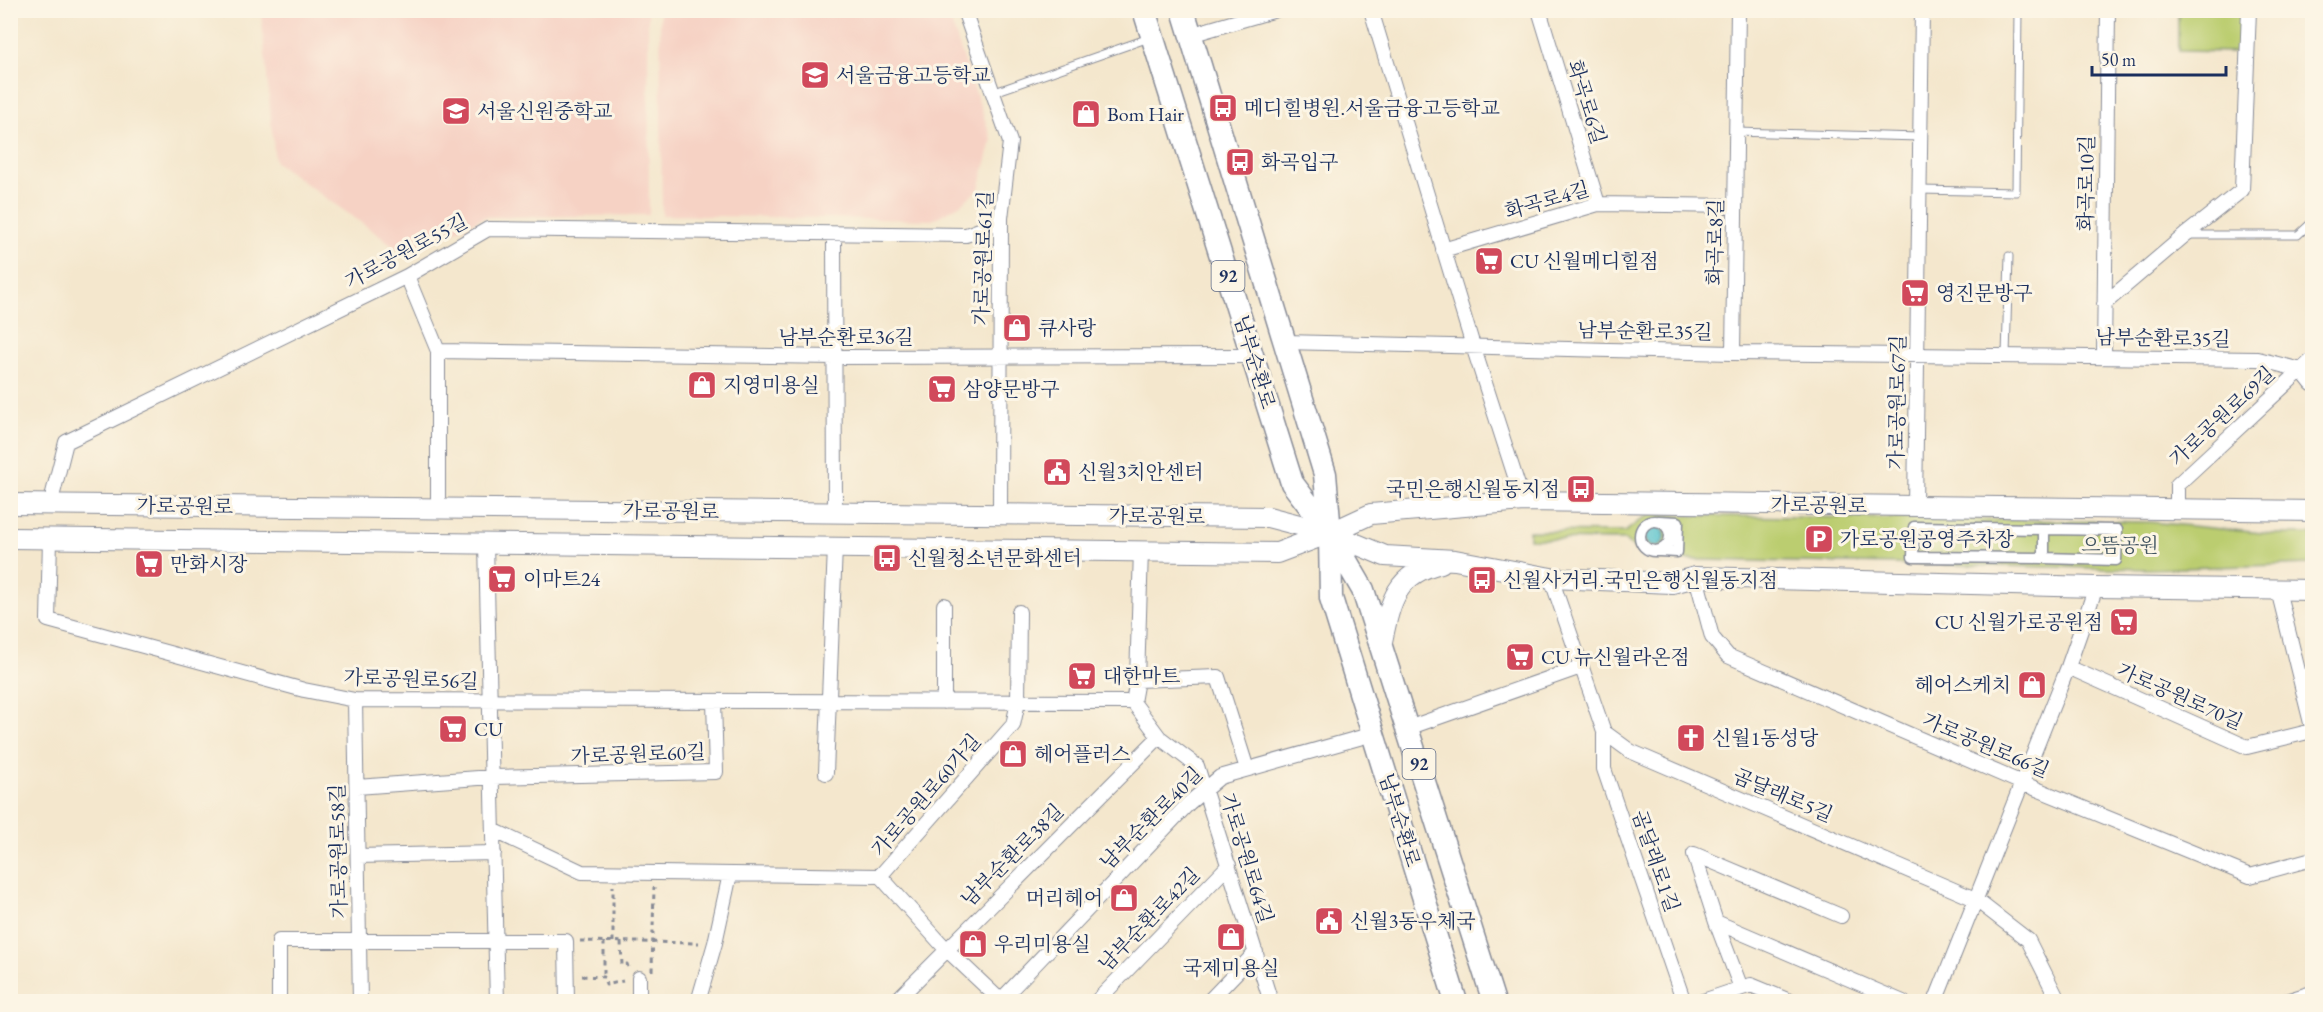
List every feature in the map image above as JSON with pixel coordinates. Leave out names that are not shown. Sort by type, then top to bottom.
[{"type":"main road","name":"남부순환로","points":[[1143,10],[1254,356],[1292,483],[1330,533],[1364,590],[1494,1002]]},
{"type":"main road","name":"남부순환로","points":[[1183,10],[1324,474],[1330,533],[1331,598],[1456,1002]]},
{"type":"main road","name":"가로공원로","points":[[10,538],[1277,553],[1330,533],[1371,514],[1523,501],[2313,511]]},
{"type":"main road","name":"가로공원로","points":[[10,504],[1268,517],[1330,533],[1385,556],[1455,560],[1551,578],[1672,583],[1696,577],[2313,590]]},
{"type":"main road","points":[[1381,646],[1396,591],[1406,579],[1424,567],[1455,560]]},
{"type":"street","name":"가로공원로61길","points":[[964,10],[1010,142],[1001,218],[999,514]]},
{"type":"street","points":[[1190,35],[1276,10]]},
{"type":"street","points":[[1371,10],[1443,250],[1523,501]]},
{"type":"street","name":"화곡로6길","points":[[1539,10],[1598,204]]},
{"type":"street","name":"화곡로8길","points":[[1733,353],[1738,10]]},
{"type":"street","name":"가로공원로67길","points":[[1915,506],[1922,10]]},
{"type":"street","name":"화곡로10길","points":[[2103,357],[2108,10]]},
{"type":"street","points":[[2104,304],[2242,190],[2249,10]]},
{"type":"street","name":"화곡로4길","points":[[1443,250],[1598,204],[1735,206]]},
{"type":"street","name":"가로공원로55길","points":[[50,505],[66,442],[407,276],[488,229],[966,235],[982,230],[1001,218]]},
{"type":"street","points":[[834,234],[835,512]]},
{"type":"street","points":[[407,276],[438,351],[438,508]]},
{"type":"street","name":"남부순환로35길","points":[[1284,342],[1733,353],[2258,358],[2301,370]]},
{"type":"street","name":"남부순환로36길","points":[[438,351],[834,357],[1254,356]]},
{"type":"street","name":"가로공원로69길","points":[[2177,509],[2177,485],[2313,360]]},
{"type":"street","points":[[2301,370],[2313,384]]},
{"type":"street","points":[[1659,521],[1668,527],[1671,537],[1667,547],[1658,551],[1648,550],[1640,538],[1645,525],[1659,521]]},
{"type":"street","points":[[1914,527],[2044,529],[2117,530],[2116,560],[1913,557],[1914,527]]},
{"type":"street","points":[[2044,529],[2044,558]]},
{"type":"street","name":"가로공원로56길","points":[[50,539],[48,620],[304,690],[355,700],[1133,702]]},
{"type":"street","points":[[486,544],[497,1002]]},
{"type":"street","points":[[826,773],[835,547]]},
{"type":"street","points":[[1133,702],[1137,680],[1141,550]]},
{"type":"street","name":"가로공원로66길","points":[[1696,577],[1712,637],[1728,656],[2022,783],[2250,876],[2313,859]]},
{"type":"street","points":[[1551,578],[1604,732]]},
{"type":"street","points":[[1935,1002],[2068,668],[2096,587]]},
{"type":"street","points":[[2278,590],[2313,729]]},
{"type":"street","points":[[944,605],[944,702]]},
{"type":"street","points":[[1018,702],[1019,612]]},
{"type":"street","points":[[1408,728],[1581,667]]},
{"type":"street","name":"가로공원로70길","points":[[2068,668],[2247,747],[2313,729]]},
{"type":"street","name":"가로공원로64길","points":[[1137,680],[1218,677],[1247,769]]},
{"type":"street","name":"가로공원로58길","points":[[355,700],[360,1002]]},
{"type":"street","name":"가로공원로60길","points":[[357,787],[492,777],[716,772],[714,701]]},
{"type":"street","name":"가로공원로60가길","points":[[493,830],[582,872],[880,876],[1013,725],[1018,702]]},
{"type":"street","name":"가로공원로64길","points":[[1133,702],[1159,737],[1197,766],[1206,788],[1271,1002]]},
{"type":"street","name":"곰달래로5길","points":[[1604,732],[1630,751],[1975,899],[2028,940],[2059,1002]]},
{"type":"street","name":"곰달래로1길","points":[[1604,732],[1604,769],[1684,1002]]},
{"type":"street","name":"남부순환로40길","points":[[1000,1001],[1189,802],[1220,777],[1373,735]]},
{"type":"street","name":"남부순환로38길","points":[[894,1002],[945,948],[1159,737]]},
{"type":"street","points":[[358,856],[494,853]]},
{"type":"street","points":[[1741,988],[1694,854],[1840,916]]},
{"type":"street","name":"남부순환로42길","points":[[1096,1002],[1229,865]]},
{"type":"street","points":[[698,1002],[716,944],[730,874]]},
{"type":"street","points":[[880,876],[945,948],[1000,1001]]},
{"type":"street","points":[[1716,922],[1903,1002]]},
{"type":"street","points":[[279,1002],[279,941],[359,940],[566,941],[567,1002]]},
{"type":"street","points":[[1208,1002],[1256,952]]},
{"type":"street","points":[[634,979],[639,1002]]},
{"type":"street","points":[[1700,1002],[1751,984],[1792,1002]]},
{"type":"street","points":[[2283,1002],[2313,993]]},
{"type":"lane","points":[[1920,190],[2016,192],[2018,10]]},
{"type":"lane","points":[[993,93],[1152,37]]},
{"type":"lane","points":[[1736,132],[1920,136]]},
{"type":"lane","points":[[2185,235],[2298,235],[2313,222]]},
{"type":"lane","points":[[2006,355],[2009,256]]},
{"type":"path","points":[[613,873],[613,942]]},
{"type":"path","points":[[604,942],[606,985],[652,975],[655,873]]},
{"type":"path","points":[[566,941],[716,944]]},
{"type":"path","points":[[621,942],[622,965],[627,964],[634,979]]},
{"type":"path","points":[[566,976],[604,977]]},
{"type":"shaded area","points":[[261,11],[648,11],[649,215],[484,217],[407,255],[275,162]]},
{"type":"shaded area","name":"서울금융고등학교","points":[[660,11],[947,11],[992,140],[979,189],[961,204],[932,220],[662,215]]},
{"type":"green space","points":[[2178,11],[2241,11],[2239,52],[2178,51]]},
{"type":"green space","name":"으뜸공원","points":[[1652,515],[2150,522],[2272,534],[2312,534],[2312,564],[2149,569],[1652,559],[1641,555],[1625,540],[1529,539],[1529,531],[1625,532],[1643,518]]},
{"type":"water","points":[[1655,526],[1662,529],[1665,536],[1662,543],[1655,546],[1648,543],[1645,536],[1648,529]]},
{"type":"place","name":"서울금융고등학교","points":[[815,75]]},
{"type":"place","name":"메디힐병원.서울금융고등학교","points":[[1223,108]]},
{"type":"place","name":"서울신원중학교","points":[[456,111]]},
{"type":"place","name":"Bom Hair","points":[[1086,114]]},
{"type":"place","name":"화곡입구","points":[[1240,162]]},
{"type":"place","name":"CU 신월메디힐점","points":[[1489,261]]},
{"type":"place","name":"영진문방구","points":[[1915,293]]},
{"type":"place","name":"큐사랑","points":[[1017,328]]},
{"type":"place","name":"지영미용실","points":[[702,385]]},
{"type":"place","name":"삼양문방구","points":[[942,389]]},
{"type":"place","name":"신월3치안센터","points":[[1057,472]]},
{"type":"place","name":"국민은행신월동지점","points":[[1581,489]]},
{"type":"place","name":"가로공원공영주차장","points":[[1819,539]]},
{"type":"place","name":"신월청소년문화센터","points":[[887,558]]},
{"type":"place","name":"만화시장","points":[[149,564]]},
{"type":"place","name":"이마트24","points":[[502,579]]},
{"type":"place","name":"신월사거리.국민은행신월동지점","points":[[1482,580]]},
{"type":"place","name":"CU 신월가로공원점","points":[[2124,622]]},
{"type":"place","name":"CU 뉴신월라온점","points":[[1520,657]]},
{"type":"place","name":"대한마트","points":[[1082,676]]},
{"type":"place","name":"헤어스케치","points":[[2032,685]]},
{"type":"place","name":"CU","points":[[453,729]]},
{"type":"place","name":"신월1동성당","points":[[1691,738]]},
{"type":"place","name":"헤어플러스","points":[[1013,754]]},
{"type":"place","name":"머리헤어","points":[[1124,898]]},
{"type":"place","name":"신월3동우체국","points":[[1329,921]]},
{"type":"place","name":"국제미용실","points":[[1231,937]]},
{"type":"place","name":"우리미용실","points":[[973,944]]}]
